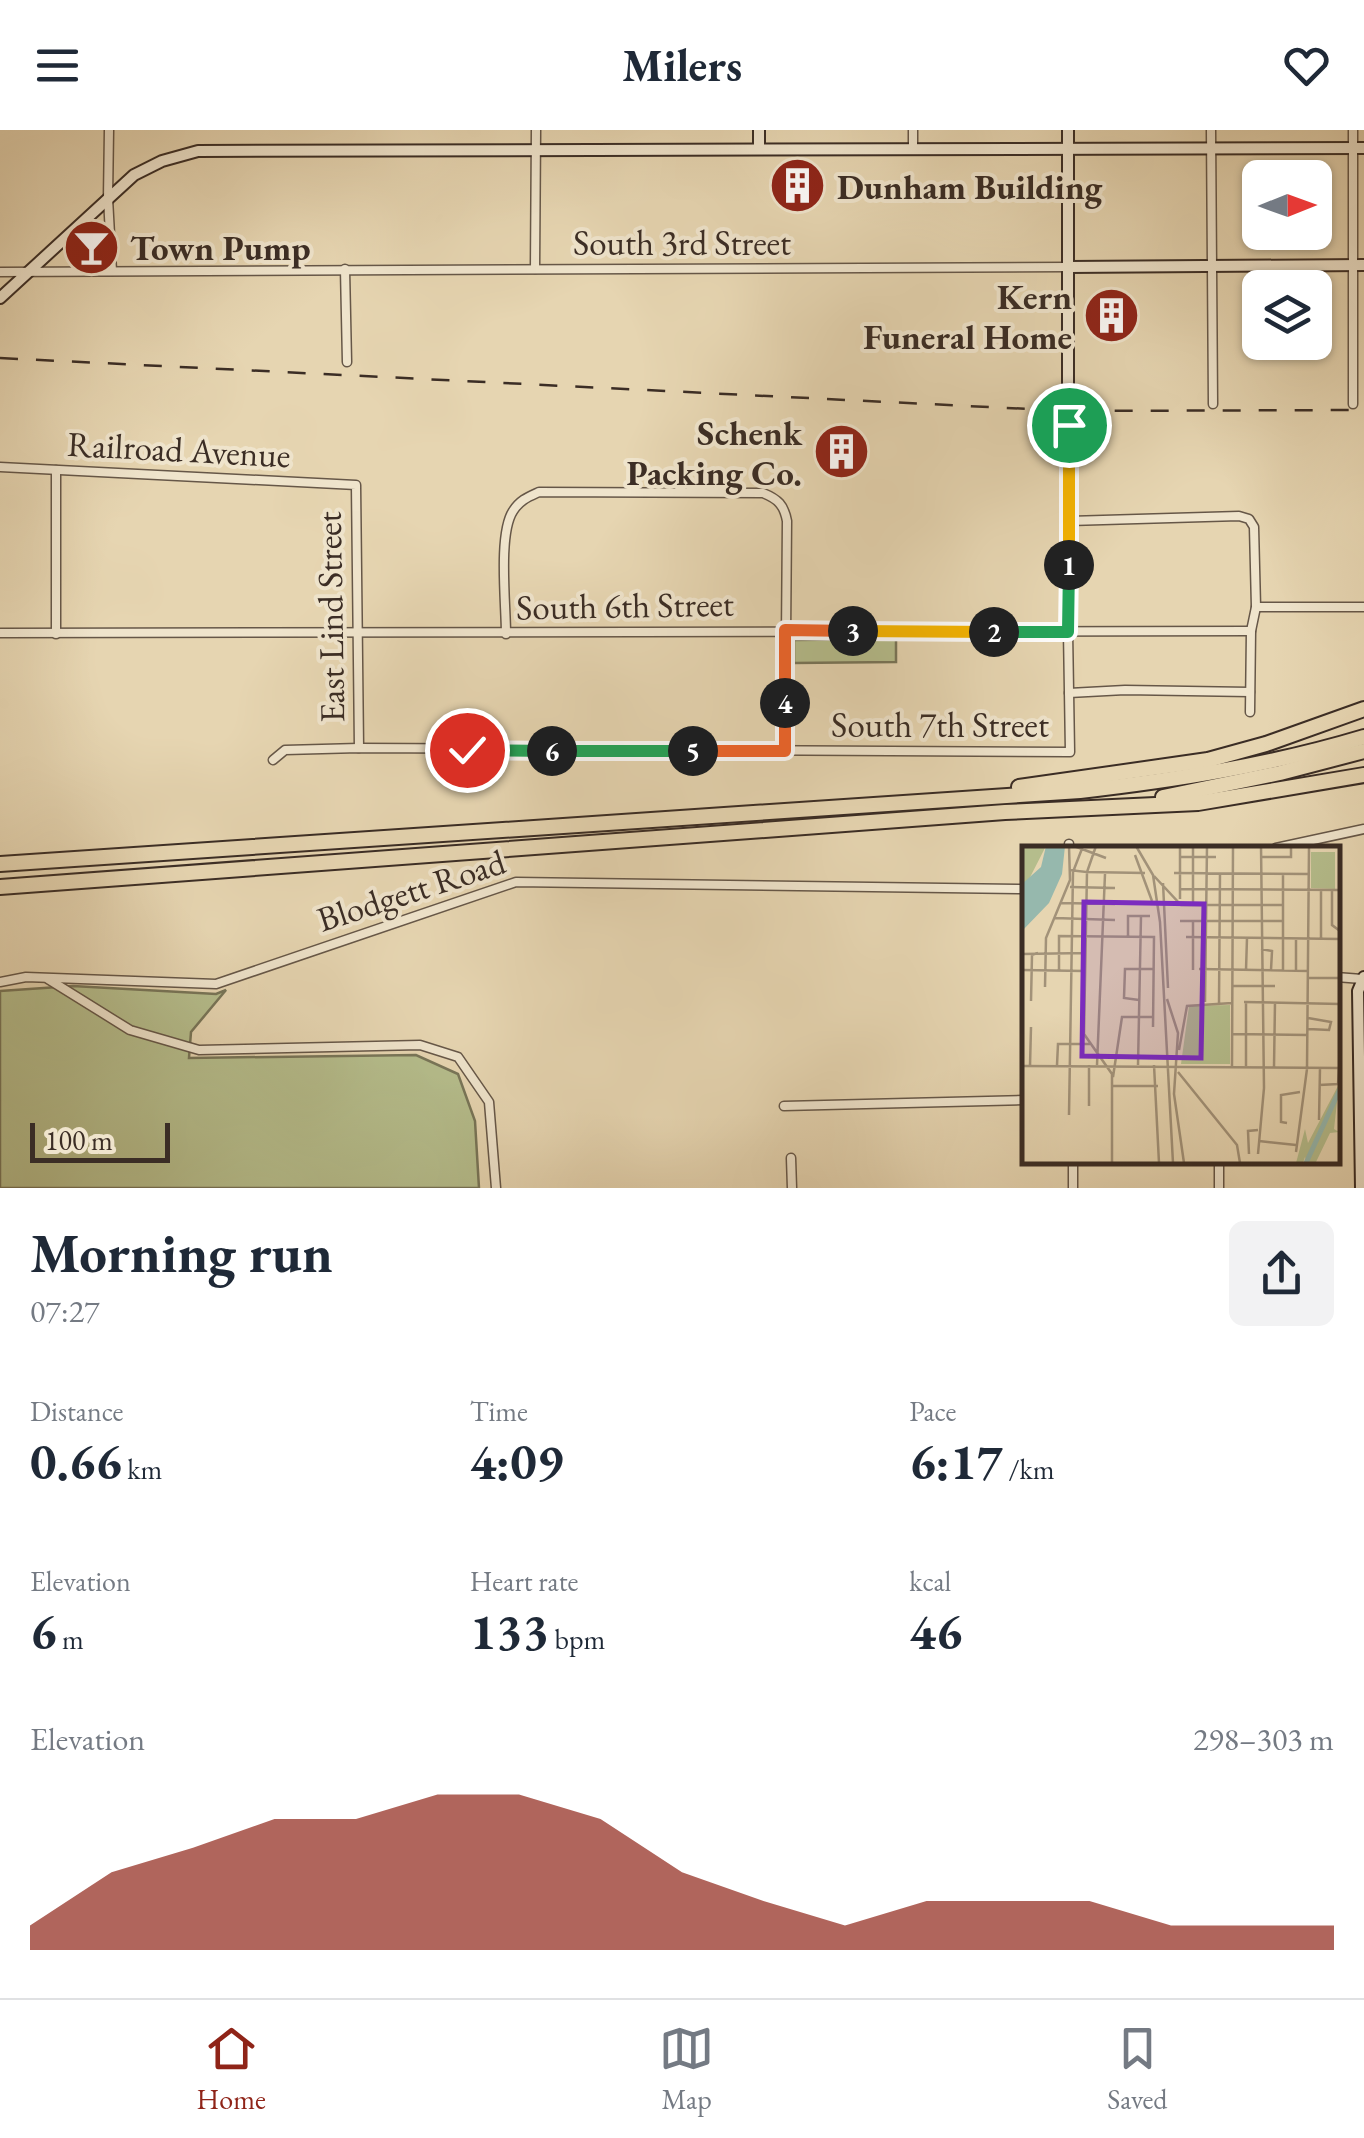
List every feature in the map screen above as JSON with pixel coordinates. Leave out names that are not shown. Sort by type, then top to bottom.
[{"type":"highway","points":[[874,805],[1208,760],[1364,709]]},
{"type":"highway","points":[[0,864],[1080,792],[1179,780],[1306,754],[1364,736]]},
{"type":"highway","points":[[1113,806],[1280,773],[1364,751]]},
{"type":"highway","points":[[0,887],[1198,803],[1364,775]]},
{"type":"street","points":[[109,130],[112,271]]},
{"type":"street","points":[[534,269],[536,130]]},
{"type":"street","points":[[758,130],[759,149]]},
{"type":"street","points":[[913,130],[913,148]]},
{"type":"street","points":[[1068,130],[1069,694]]},
{"type":"street","points":[[1210,130],[1213,404]]},
{"type":"street","points":[[1353,404],[1359,266],[1359,148],[1354,130]]},
{"type":"street","points":[[0,298],[134,176],[162,161],[198,151],[1359,148]]},
{"type":"street","name":"South 3rd Street","points":[[0,272],[1359,266]]},
{"type":"street","points":[[345,270],[347,362]]},
{"type":"street","name":"Railroad Avenue","points":[[0,467],[356,485]]},
{"type":"street","points":[[56,470],[56,634]]},
{"type":"street","name":"East Lind Street","points":[[356,485],[360,748]]},
{"type":"street","points":[[506,634],[509,520],[523,499],[539,492],[763,493],[776,498],[787,521],[785,751]]},
{"type":"street","points":[[1069,521],[1249,518],[1254,527],[1256,606],[1251,631],[1250,712]]},
{"type":"street","points":[[1256,606],[1364,608]]},
{"type":"street","name":"South 6th Street","points":[[0,633],[1251,631]]},
{"type":"street","name":"South 7th Street","points":[[272,760],[285,750],[360,748],[1070,752],[1069,694],[1126,690],[1250,692]]},
{"type":"street","points":[[1285,846],[1364,829]]},
{"type":"street","name":"Blodgett Road","points":[[0,982],[26,977],[216,984],[516,882],[1022,888]]},
{"type":"street","points":[[1361,1188],[1358,1004],[1363,978]]},
{"type":"street","points":[[48,979],[130,1030],[199,1050],[420,1045],[458,1057],[490,1102],[496,1188]]},
{"type":"street","points":[[784,1106],[1022,1100]]},
{"type":"street","points":[[791,1158],[792,1188]]},
{"type":"green space","points":[[896,639],[896,662],[794,663],[794,640]]},
{"type":"green space","points":[[73,986],[216,994],[226,990],[191,1032],[189,1058],[416,1055],[458,1074],[475,1121],[479,1188],[0,1188],[0,991]]},
{"type":"railway","points":[[0,358],[1069,411],[1364,410]]},
{"type":"place","name":"Dunham Building","points":[[798,186]]},
{"type":"place","name":"Town Pump","points":[[91,247]]},
{"type":"place","name":"Kern Funeral Home","points":[[1111,316]]},
{"type":"place","name":"Schenk Packing Co.","points":[[841,452]]},
{"type":"route","points":[[467,750],[785,751],[785,630],[1068,632],[1069,425]]}]
